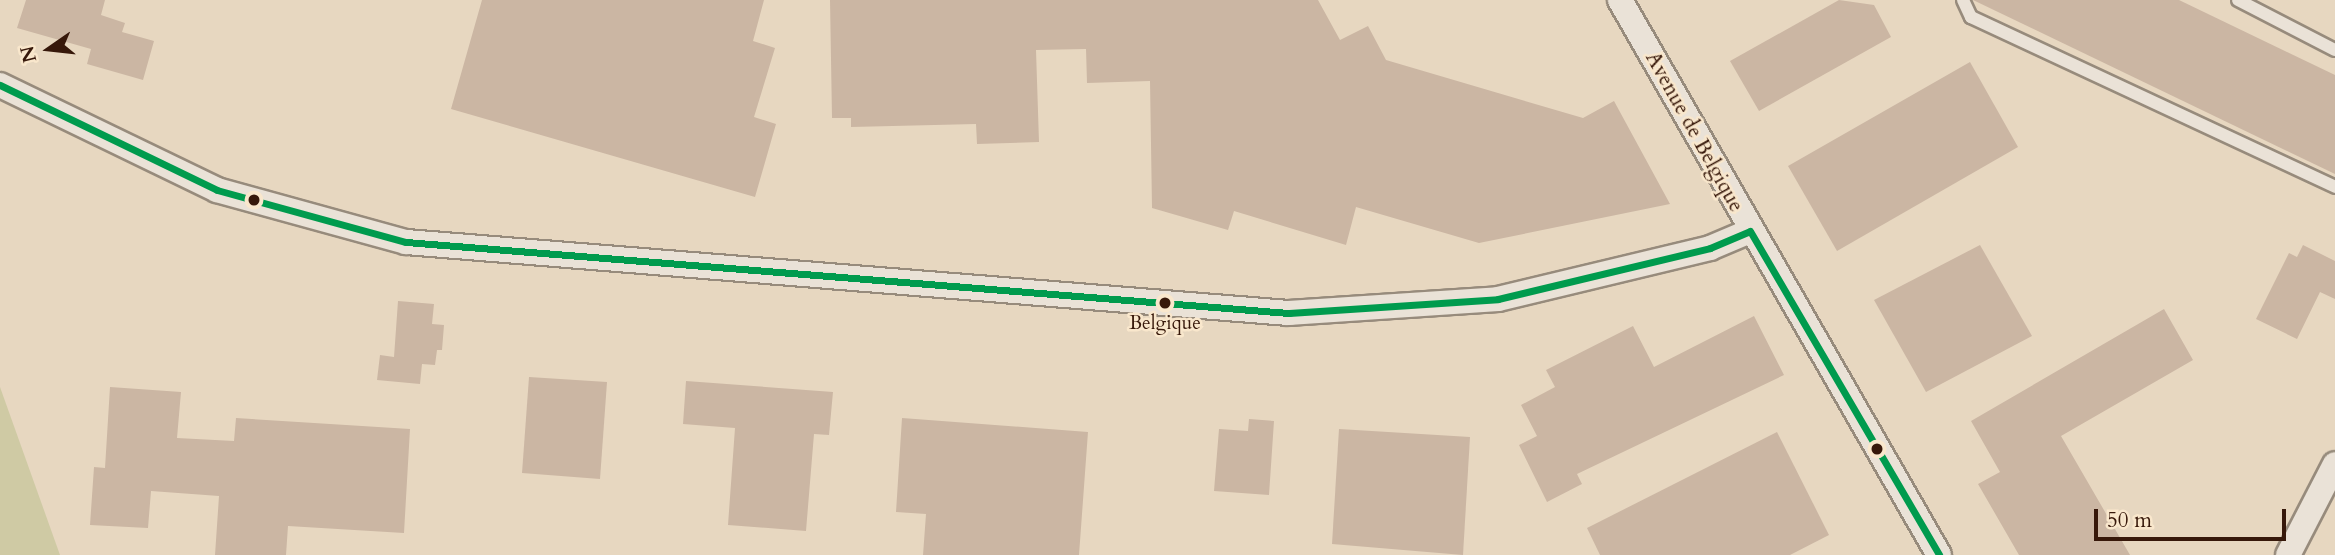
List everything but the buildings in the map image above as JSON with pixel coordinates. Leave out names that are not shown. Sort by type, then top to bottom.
[{"type":"street","name":"Avenue de Belgique","points":[[1620,0],[1938,555]]},
{"type":"street","points":[[0,85],[217,190],[406,242],[1289,313],[1498,299],[1710,248],[1750,231]]},
{"type":"street","points":[[2287,555],[2335,464]]},
{"type":"lane","points":[[1963,0],[1971,18],[2335,187]]},
{"type":"lane","points":[[2238,0],[2335,50]]},
{"type":"shaded area","points":[[0,387],[60,555],[0,555]]},
{"type":"transit line","points":[[0,85],[217,190],[406,242],[1289,313],[1498,299],[1710,248],[1750,231]]},
{"type":"transit line","points":[[1750,231],[1939,555]]},
{"type":"place","name":"Belgique","points":[[1165,303]]}]
